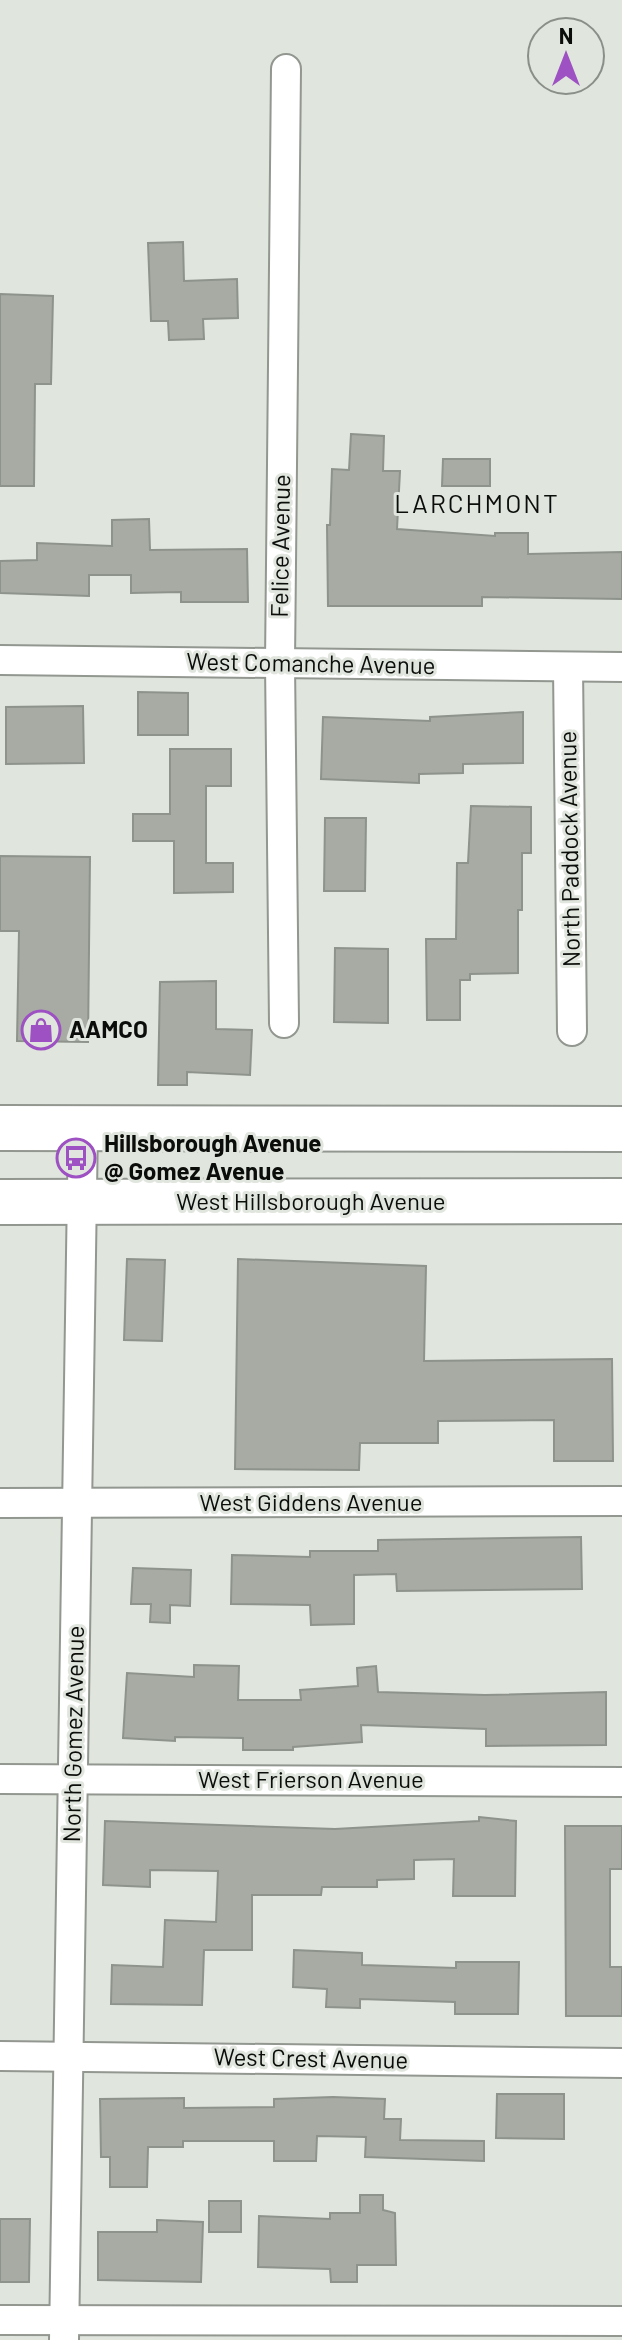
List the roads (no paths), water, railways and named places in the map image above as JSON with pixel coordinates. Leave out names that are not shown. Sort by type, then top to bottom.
[{"type":"main road","points":[[0,1128],[622,1129]]},
{"type":"main road","name":"West Hillsborough Avenue","points":[[0,1202],[622,1201]]},
{"type":"street","name":"Felice Avenue","points":[[284,1023],[280,663],[286,69]]},
{"type":"street","name":"West Comanche Avenue","points":[[0,660],[622,667]]},
{"type":"street","name":"North Paddock Avenue","points":[[568,667],[572,1031]]},
{"type":"street","name":"North Gomez Avenue","points":[[64,2330],[83,1127]]},
{"type":"street","name":"West Giddens Avenue","points":[[0,1503],[622,1501]]},
{"type":"street","name":"West Frierson Avenue","points":[[0,1779],[622,1782]]},
{"type":"street","name":"West Crest Avenue","points":[[0,2056],[622,2063]]},
{"type":"street","points":[[0,2320],[64,2330],[622,2321]]},
{"type":"place","name":"AAMCO","points":[[41,1030]]},
{"type":"place","name":"Hillsborough Avenue @ Gomez Avenue","points":[[76,1158]]},
{"type":"district","name":"LARCHMONT","points":[[477,504]]}]
